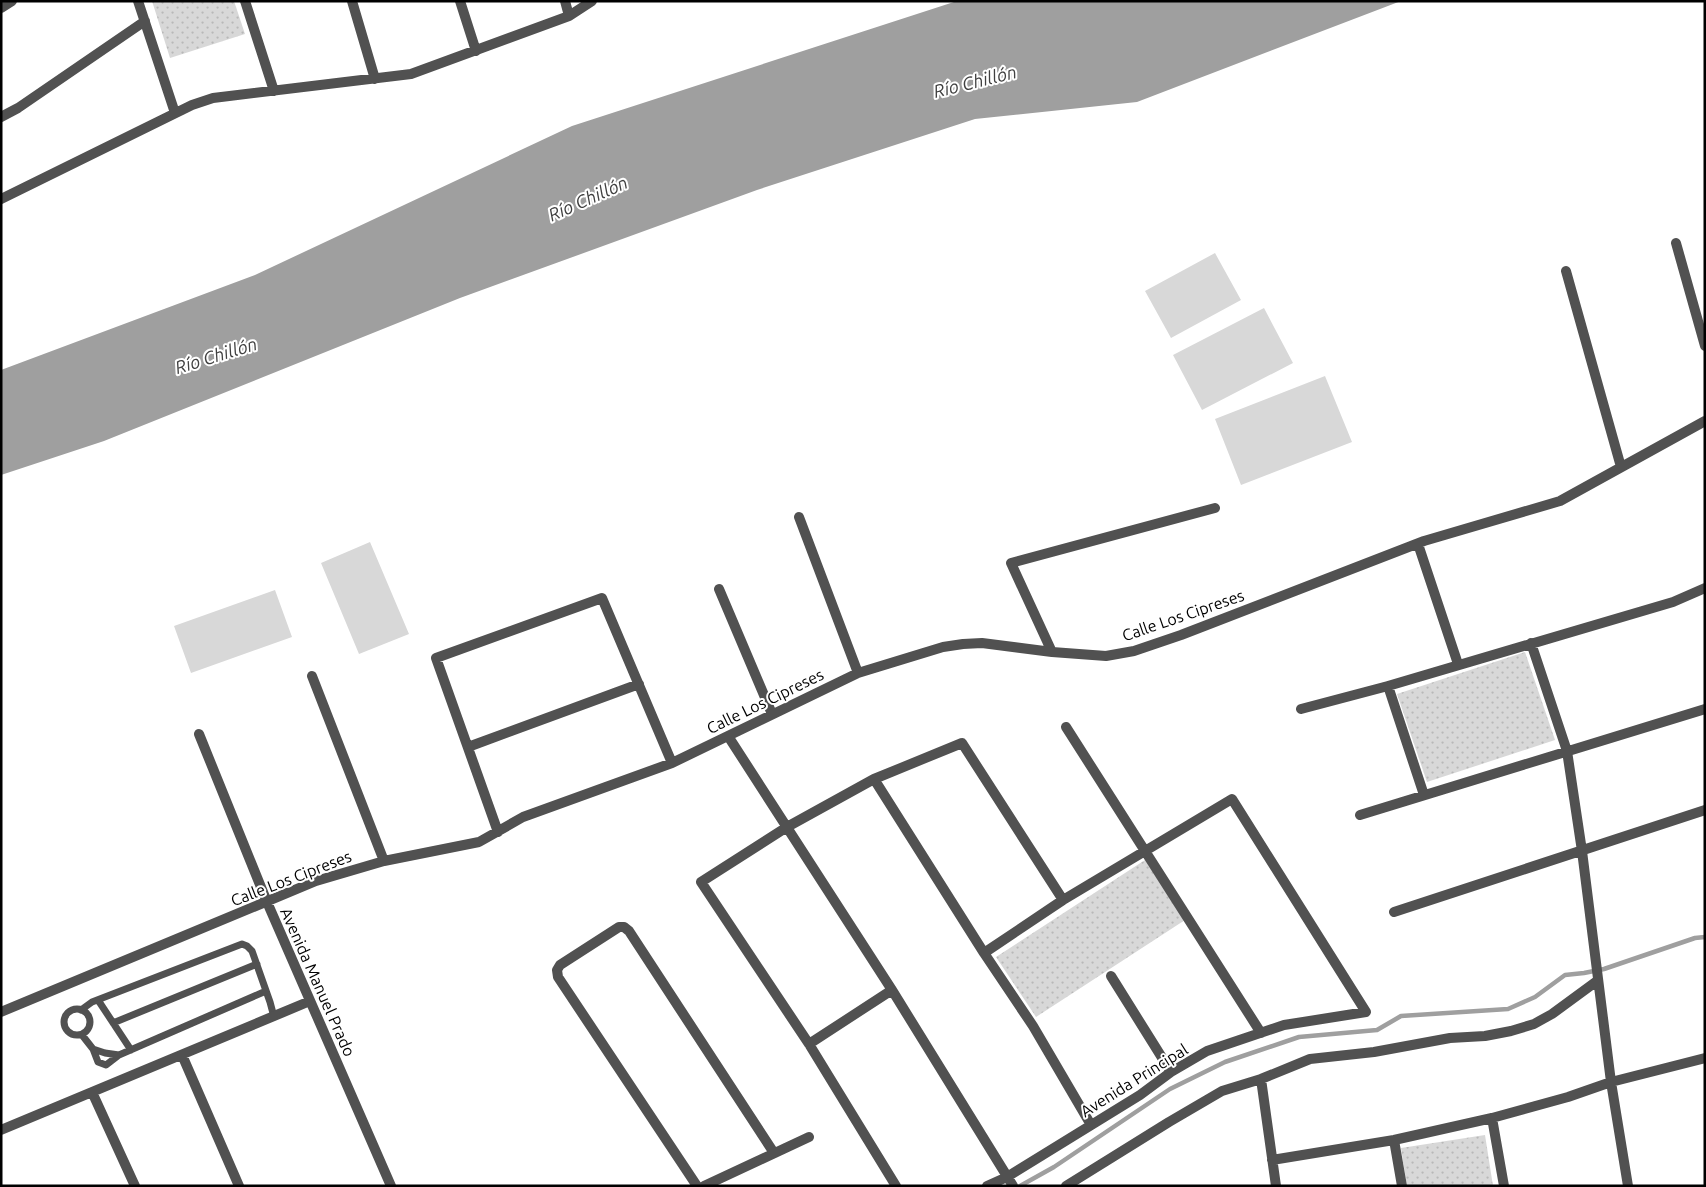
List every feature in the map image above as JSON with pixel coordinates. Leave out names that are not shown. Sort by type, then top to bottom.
[{"type":"street","points":[[1,8],[12,1]]},
{"type":"street","points":[[138,1],[175,113]]},
{"type":"street","points":[[245,1],[274,91]]},
{"type":"street","points":[[352,1],[375,79]]},
{"type":"street","points":[[460,1],[476,51]]},
{"type":"street","points":[[565,1],[569,16]]},
{"type":"street","points":[[1,199],[192,105],[213,98],[411,74],[569,16],[592,1]]},
{"type":"street","points":[[1,117],[18,108],[145,21]]},
{"type":"street","points":[[1676,243],[1705,346]]},
{"type":"street","points":[[1566,271],[1621,467]]},
{"type":"street","name":"Calle Los Cipreses","points":[[1,1012],[316,881],[384,861],[479,842],[523,817],[672,763],[858,673],[943,647],[963,644],[982,643],[1052,652],[1106,656],[1134,651],[1418,544],[1560,501],[1705,421]]},
{"type":"street","points":[[1052,652],[1011,563],[1215,508]]},
{"type":"street","points":[[799,517],[858,673]]},
{"type":"street","points":[[1418,544],[1458,664]]},
{"type":"street","points":[[1301,710],[1672,602],[1705,588]]},
{"type":"street","points":[[719,590],[772,714]]},
{"type":"street","points":[[498,832],[436,658],[602,598],[672,763]]},
{"type":"street","points":[[1531,643],[1567,751],[1582,851],[1611,1082],[1628,1186]]},
{"type":"street","points":[[312,676],[384,861]]},
{"type":"street","points":[[468,747],[639,684]]},
{"type":"street","points":[[1388,686],[1424,795]]},
{"type":"street","points":[[1360,815],[1705,709]]},
{"type":"street","points":[[1066,727],[1261,1033]]},
{"type":"street","name":"Avenida Manuel Prado","points":[[199,734],[267,902],[392,1186]]},
{"type":"street","points":[[728,736],[892,990],[1011,1182]]},
{"type":"street","points":[[896,1186],[809,1044],[701,882],[786,827],[874,779],[962,742],[1063,900]]},
{"type":"street","points":[[874,779],[984,953],[1033,1026],[1091,1124]]},
{"type":"street","name":"Avenida Principal","points":[[987,1186],[1011,1182],[1091,1124],[1140,1095],[1171,1072],[1207,1052],[1284,1025],[1366,1012],[1232,799],[1144,850]]},
{"type":"street","points":[[1394,912],[1705,810]]},
{"type":"street","points":[[984,953],[1063,900],[1144,850]]},
{"type":"street","points":[[696,1186],[558,977],[557,970],[560,965],[619,927],[624,927],[629,931],[774,1153]]},
{"type":"street","points":[[1111,976],[1171,1072]]},
{"type":"street","points":[[1066,1186],[1222,1091],[1261,1079],[1310,1059],[1374,1052],[1450,1038],[1485,1036],[1511,1031],[1534,1024],[1552,1014],[1597,982]]},
{"type":"street","points":[[809,1044],[892,990]]},
{"type":"street","points":[[1,1130],[310,1002]]},
{"type":"street","points":[[182,1055],[239,1186]]},
{"type":"street","points":[[1272,1160],[1394,1140],[1492,1118],[1568,1097],[1611,1082],[1705,1058]]},
{"type":"street","points":[[1261,1079],[1274,1185]]},
{"type":"street","points":[[92,1092],[135,1186]]},
{"type":"street","points":[[1492,1118],[1504,1186]]},
{"type":"street","points":[[704,1186],[808,1137]]},
{"type":"street","points":[[1394,1140],[1402,1186]]},
{"type":"lane","points":[[81,1010],[98,1000],[242,944],[252,951],[274,1017]]},
{"type":"lane","points":[[113,1023],[257,964]]},
{"type":"lane","points":[[82,1035],[93,1049],[98,1062],[106,1065],[119,1055],[266,991]]},
{"type":"lane","points":[[98,1000],[131,1050]]},
{"type":"lane","points":[[77,1009],[81,1010],[86,1013],[91,1022],[87,1032],[82,1035],[71,1034],[64,1026],[66,1016],[77,1009]]},
{"type":"lane","points":[[93,1049],[119,1055]]},
{"type":"shaded area","points":[[152,1],[234,1],[245,34],[170,58]]},
{"type":"shaded area","points":[[1215,253],[1241,300],[1171,338],[1145,291]]},
{"type":"shaded area","points":[[1264,308],[1293,363],[1202,410],[1173,355]]},
{"type":"shaded area","points":[[1325,376],[1352,442],[1241,485],[1215,419]]},
{"type":"shaded area","points":[[370,542],[409,634],[359,654],[321,563]]},
{"type":"shaded area","points":[[275,590],[292,637],[191,673],[174,626]]},
{"type":"shaded area","points":[[1525,652],[1555,740],[1427,782],[1397,694]]},
{"type":"shaded area","points":[[1145,860],[1185,920],[1036,1017],[996,957]]},
{"type":"shaded area","points":[[1485,1135],[1493,1186],[1407,1186],[1401,1148]]},
{"type":"water","name":"Río Chillón","points":[[957,1],[1401,1],[1137,102],[975,119],[757,190],[460,298],[104,441],[1,475],[1,370],[255,275],[572,126]]},
{"type":"waterway","points":[[1020,1186],[1054,1167],[1170,1089],[1225,1062],[1299,1037],[1377,1030],[1401,1016],[1508,1009],[1535,997],[1565,975],[1604,969],[1695,938],[1705,937]]}]
